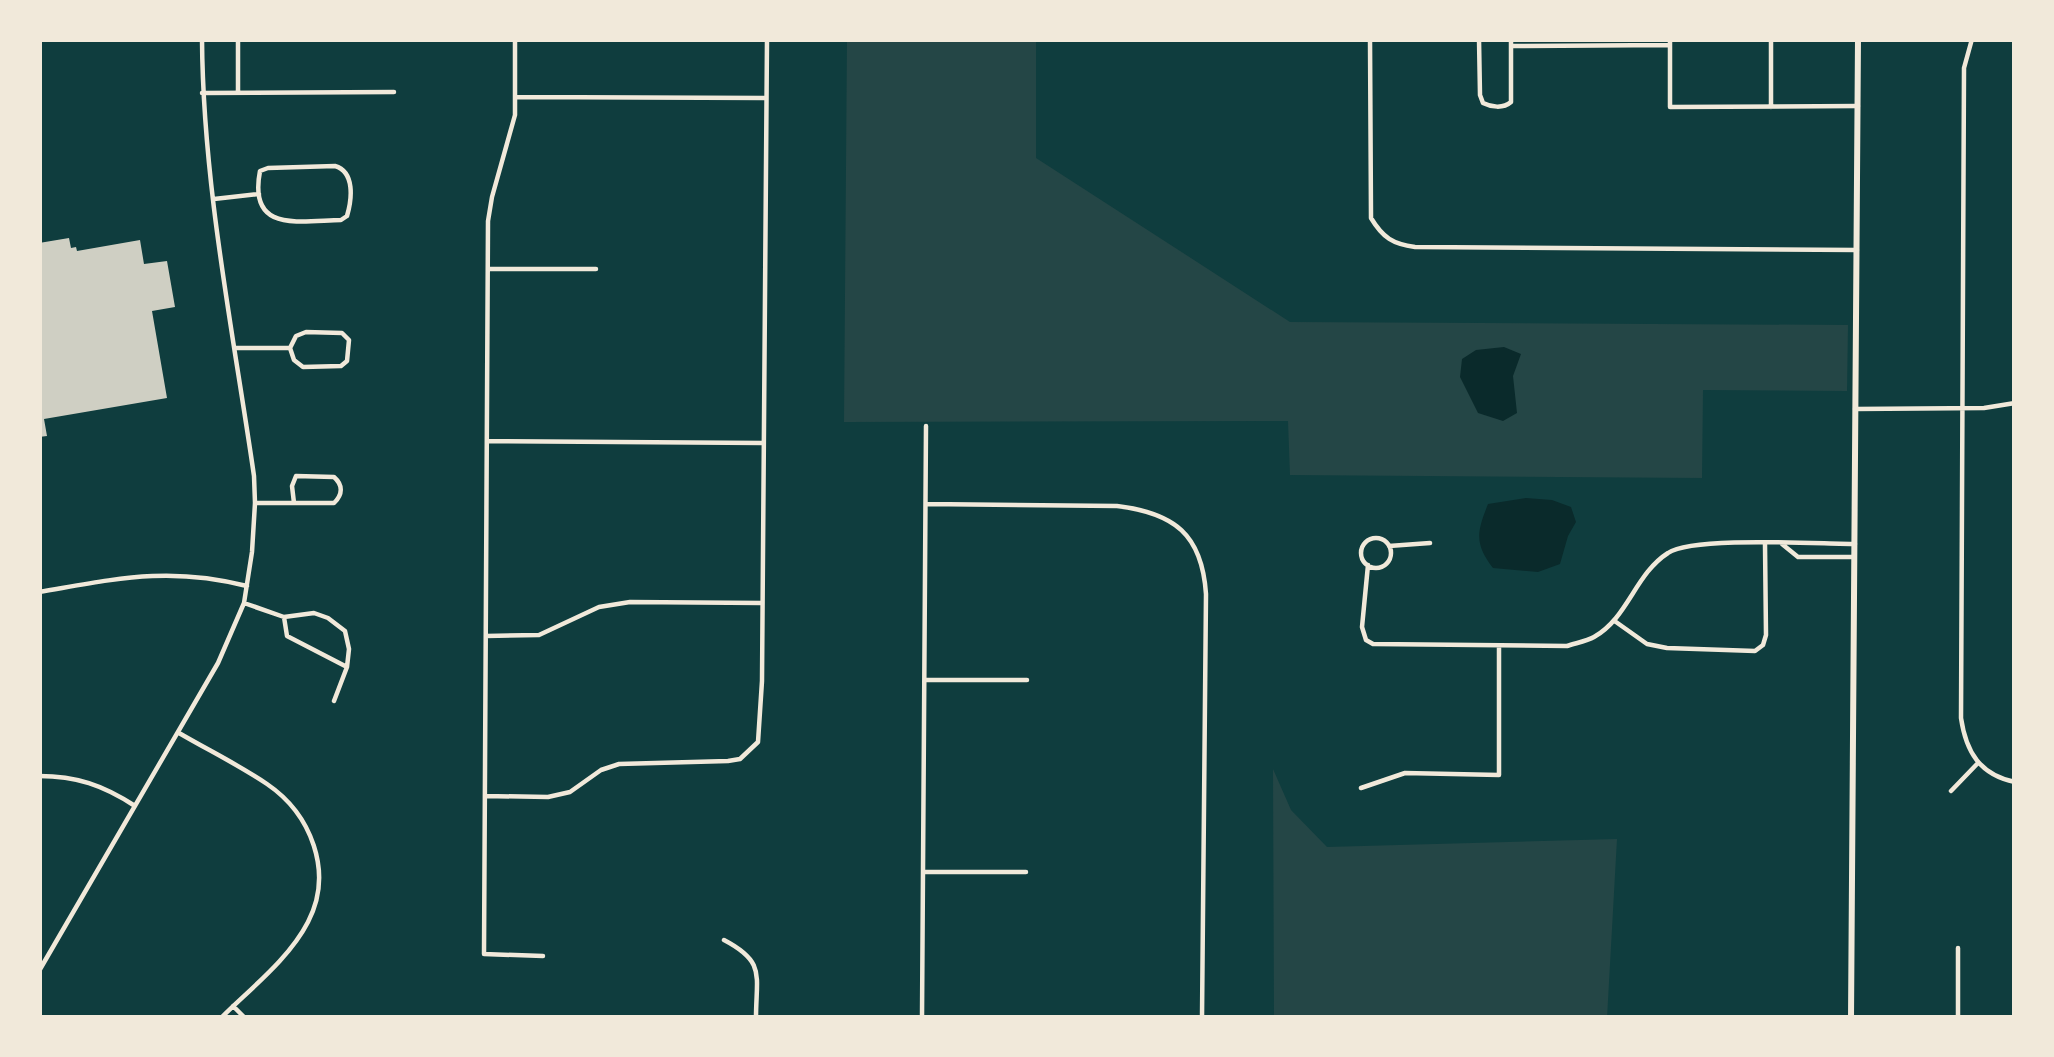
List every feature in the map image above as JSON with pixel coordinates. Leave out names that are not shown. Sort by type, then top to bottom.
[{"type":"street","points":[[39,970],[218,663],[247,586],[255,503],[214,199],[202,93],[202,39]]},
{"type":"street","points":[[238,39],[238,92]]},
{"type":"street","points":[[515,39],[515,115],[490,209],[484,954],[543,956]]},
{"type":"street","points":[[485,796],[548,797],[570,792],[601,770],[619,764],[728,761],[740,759],[758,742],[767,39]]},
{"type":"street","points":[[1370,39],[1371,218],[1381,234],[1396,244],[1857,250]]},
{"type":"street","points":[[1479,39],[1480,95],[1490,106],[1510,102],[1511,42],[1670,42],[1670,107],[1858,106]]},
{"type":"street","points":[[1771,107],[1772,39]]},
{"type":"street","points":[[1851,1018],[1858,39]]},
{"type":"street","points":[[1972,39],[1964,68],[1960,718],[1964,742],[1977,764],[2000,779],[2015,782]]},
{"type":"street","points":[[202,93],[394,92]]},
{"type":"street","points":[[517,97],[766,98]]},
{"type":"street","points":[[335,166],[349,175],[350,206],[341,220],[272,218],[263,211],[259,194],[260,171],[268,168],[335,166]]},
{"type":"street","points":[[214,199],[259,194]]},
{"type":"street","points":[[488,269],[596,269]]},
{"type":"street","points":[[306,332],[343,332],[349,340],[349,353],[341,366],[303,367],[290,348],[296,336],[306,332]]},
{"type":"street","points":[[235,348],[290,348]]},
{"type":"street","points":[[1856,409],[1984,408],[2015,403]]},
{"type":"street","points":[[922,1018],[926,426]]},
{"type":"street","points":[[487,441],[764,443]]},
{"type":"street","points":[[255,503],[334,502],[340,497],[340,482],[334,477],[296,476],[294,502]]},
{"type":"street","points":[[926,504],[1141,509],[1178,526],[1198,554],[1206,594],[1202,1018]]},
{"type":"street","points":[[1389,546],[1386,564],[1377,568],[1362,557],[1364,543],[1378,538],[1389,546],[1430,543]]},
{"type":"street","points":[[1368,565],[1362,627],[1366,640],[1380,645],[1567,646],[1593,638],[1615,621],[1646,573],[1670,550],[1702,543],[1855,544]]},
{"type":"street","points":[[1615,621],[1647,644],[1755,651],[1766,635],[1765,544]]},
{"type":"street","points":[[1782,544],[1798,557],[1854,557]]},
{"type":"street","points":[[39,592],[148,574],[187,575],[247,586]]},
{"type":"street","points":[[486,636],[539,635],[599,607],[630,602],[762,603]]},
{"type":"street","points":[[244,603],[284,617],[314,613],[345,631],[350,649],[334,701]]},
{"type":"street","points":[[284,617],[287,636],[346,668]]},
{"type":"street","points":[[1361,788],[1405,772],[1499,775],[1499,646]]},
{"type":"street","points":[[926,680],[1027,680]]},
{"type":"street","points":[[179,733],[269,785],[296,809],[313,840],[317,861],[309,922],[285,954],[221,1018]]},
{"type":"street","points":[[1951,791],[1977,764]]},
{"type":"street","points":[[39,776],[80,778],[135,806]]},
{"type":"street","points":[[924,872],[1026,872]]},
{"type":"street","points":[[724,940],[752,958],[756,1018]]},
{"type":"street","points":[[1958,948],[1958,1018]]},
{"type":"street","points":[[233,1006],[245,1018]]},
{"type":"shaded area","points":[[847,39],[1036,39],[1036,158],[1290,322],[1848,325],[1847,391],[1703,390],[1702,478],[1290,475],[1288,421],[844,422]]},
{"type":"shaded area","points":[[1504,347],[1521,354],[1513,376],[1517,413],[1503,421],[1478,413],[1460,377],[1462,359],[1476,350]]},
{"type":"shaded area","points":[[1526,498],[1571,507],[1576,522],[1560,564],[1538,572],[1493,568],[1479,537],[1488,504]]},
{"type":"shaded area","points":[[1273,769],[1291,810],[1327,847],[1617,839],[1607,1018],[1274,1018]]},
{"type":"building","points":[[69,238],[77,251],[140,240],[144,264],[167,261],[175,307],[152,311],[167,398],[44,419],[47,436],[39,437],[39,243]]}]
